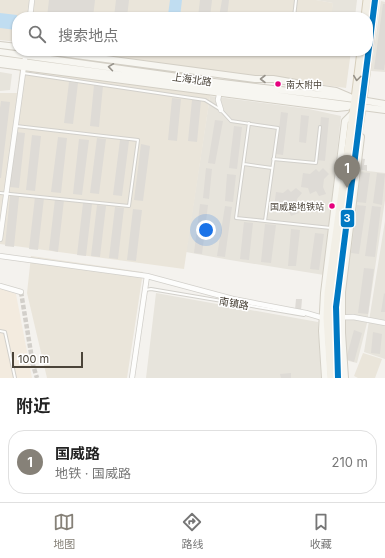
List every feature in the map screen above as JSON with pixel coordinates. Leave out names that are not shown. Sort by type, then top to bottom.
[{"type":"main road","points":[[365,12],[366,2]]},
{"type":"main road","points":[[373,19],[375,2]]},
{"type":"main road","points":[[0,45],[12,46]]},
{"type":"main road","name":"上海北路","points":[[0,52],[12,52]]},
{"type":"main road","name":"上海北路","points":[[45,56],[214,82],[354,106]]},
{"type":"main road","points":[[83,56],[255,79],[273,79],[296,83],[303,86],[336,90],[354,106]]},
{"type":"main road","points":[[331,378],[327,318],[328,292],[335,228],[360,56]]},
{"type":"main road","points":[[325,378],[322,331],[334,291],[363,104],[369,56]]},
{"type":"main road","name":"上海北路","points":[[0,59],[24,67],[354,106],[363,104],[385,104]]},
{"type":"main road","points":[[0,64],[24,67]]},
{"type":"main road","name":"上海北路","points":[[363,104],[385,110]]},
{"type":"main road","points":[[345,378],[342,292],[362,125],[361,115]]},
{"type":"main road","points":[[327,318],[337,378]]},
{"type":"street","points":[[31,12],[32,0]]},
{"type":"street","points":[[0,239],[26,56]]},
{"type":"street","points":[[220,90],[218,100],[221,110]]},
{"type":"street","points":[[0,256],[147,276],[233,299],[327,318],[353,317],[385,323]]},
{"type":"street","points":[[132,378],[147,276]]},
{"type":"street","points":[[0,286],[21,292]]},
{"type":"lane","points":[[295,12],[296,0]]},
{"type":"lane","points":[[24,67],[205,100],[221,110],[230,121],[278,128],[265,221]]},
{"type":"lane","points":[[248,124],[236,218],[335,228]]},
{"type":"lane","points":[[0,193],[129,206],[138,140],[16,126]]},
{"type":"lane","points":[[273,158],[316,163],[320,127]]},
{"type":"lane","points":[[243,164],[272,168]]},
{"type":"lane","name":"南镇路","points":[[145,290],[151,289],[327,318]]},
{"type":"lane","points":[[0,331],[5,332],[15,378]]},
{"type":"shaded area","points":[[0,0],[316,0],[333,3],[332,12],[12,12],[12,41],[0,40]]},
{"type":"shaded area","points":[[316,0],[357,0],[356,12],[331,12],[333,3]]},
{"type":"shaded area","points":[[381,1],[385,2],[385,72],[371,71]]},
{"type":"shaded area","points":[[21,56],[350,56],[346,88],[214,70],[184,269],[0,244],[0,93],[17,93]]},
{"type":"shaded area","points":[[0,72],[12,74],[10,90],[0,91]]},
{"type":"shaded area","points":[[210,96],[309,109],[341,116],[324,275],[186,252]]},
{"type":"shaded area","points":[[359,170],[385,173],[385,200],[367,323],[357,363],[345,360],[344,295]]},
{"type":"shaded area","points":[[385,221],[385,359],[364,352]]},
{"type":"shaded area","points":[[31,256],[143,272],[127,378],[47,378],[27,293]]},
{"type":"shaded area","points":[[0,288],[16,294],[32,378],[0,378]]},
{"type":"shaded area","points":[[156,293],[318,322],[321,378],[146,378]]},
{"type":"shaded area","points":[[363,353],[382,359],[375,378],[358,378],[354,376]]},
{"type":"water","points":[[170,0],[182,0],[181,12],[168,12]]},
{"type":"water","points":[[0,13],[12,14],[12,30],[0,28]]},
{"type":"building","points":[[49,0],[95,0],[94,12],[48,12]]},
{"type":"building","points":[[116,0],[129,0],[128,12],[115,12]]},
{"type":"building","points":[[200,0],[212,0],[211,12],[199,12]]},
{"type":"building","points":[[222,0],[229,0],[228,12],[220,12]]},
{"type":"building","points":[[383,4],[385,4],[384,70],[374,69]]},
{"type":"building","points":[[69,82],[78,83],[73,124],[64,123]]},
{"type":"building","points":[[94,85],[103,86],[99,127],[90,126]]},
{"type":"building","points":[[172,98],[181,99],[177,141],[168,140]]},
{"type":"building","points":[[192,100],[201,101],[197,142],[188,141]]},
{"type":"building","points":[[1,101],[10,102],[0,178],[0,108]]},
{"type":"building","points":[[281,112],[288,113],[283,155],[276,154]]},
{"type":"building","points":[[301,115],[309,116],[306,143],[299,142]]},
{"type":"building","points":[[321,117],[329,118],[325,161],[317,160]]},
{"type":"building","points":[[215,120],[223,121],[215,164],[208,163]]},
{"type":"building","points":[[234,126],[242,127],[237,169],[229,168]]},
{"type":"building","points":[[16,132],[25,133],[19,188],[10,187]]},
{"type":"building","points":[[32,135],[41,136],[35,191],[26,190]]},
{"type":"building","points":[[58,137],[67,138],[61,193],[51,192]]},
{"type":"building","points":[[97,138],[106,139],[99,194],[90,193]]},
{"type":"building","points":[[79,139],[89,140],[82,195],[73,194]]},
{"type":"building","points":[[120,140],[129,141],[122,196],[113,195]]},
{"type":"building","points":[[141,144],[150,146],[143,201],[134,200]]},
{"type":"building","points":[[358,158],[365,159],[364,165],[367,165],[367,171],[357,169]]},
{"type":"building","points":[[206,168],[212,169],[209,199],[203,198]]},
{"type":"building","points":[[323,168],[329,174],[324,179],[323,187],[326,194],[319,196],[316,191],[310,194],[308,188],[301,187],[303,173],[310,174],[316,169],[319,172]]},
{"type":"building","points":[[361,172],[370,173],[366,203],[357,202]]},
{"type":"building","points":[[377,173],[385,174],[382,205],[373,203]]},
{"type":"building","points":[[227,174],[236,175],[233,202],[225,201]]},
{"type":"building","points":[[296,188],[302,193],[297,199],[296,206],[299,213],[291,216],[289,211],[283,213],[281,208],[274,207],[276,192],[283,193],[288,189],[291,192]]},
{"type":"building","points":[[10,196],[19,197],[14,247],[5,246]]},
{"type":"building","points":[[35,197],[44,198],[38,250],[29,249]]},
{"type":"building","points":[[55,199],[64,200],[58,252],[49,250]]},
{"type":"building","points":[[83,203],[92,204],[86,256],[77,255]]},
{"type":"building","points":[[200,204],[208,205],[202,254],[194,253]]},
{"type":"building","points":[[97,205],[106,206],[100,257],[91,256]]},
{"type":"building","points":[[357,205],[366,206],[359,254],[351,253]]},
{"type":"building","points":[[225,206],[232,207],[225,257],[217,256]]},
{"type":"building","points":[[372,206],[381,207],[375,257],[365,256]]},
{"type":"building","points":[[115,207],[124,208],[118,259],[109,258]]},
{"type":"building","points":[[133,209],[142,210],[136,261],[127,260]]},
{"type":"building","points":[[244,222],[253,223],[249,260],[240,259]]},
{"type":"building","points":[[265,224],[276,225],[271,263],[261,262]]},
{"type":"building","points":[[291,229],[300,230],[296,266],[288,266]]},
{"type":"building","points":[[315,233],[324,234],[319,270],[310,269]]},
{"type":"building","points":[[364,268],[374,269],[368,314],[358,313]]},
{"type":"building","points":[[384,293],[385,312],[381,312]]},
{"type":"building","points":[[296,299],[302,299],[301,311],[295,310]]},
{"type":"building","points":[[354,330],[362,333],[354,362],[346,359]]},
{"type":"building","points":[[373,332],[382,334],[380,354],[371,353]]},
{"type":"building","points":[[291,373],[291,378],[281,378],[280,374]]},
{"type":"tunnel","points":[[21,292],[33,365],[37,378]]},
{"type":"transit line","name":"3","points":[[373,16],[375,0]]},
{"type":"transit line","name":"3","points":[[338,378],[336,307],[368,56]]},
{"type":"place","name":"南大附中","points":[[278,84]]},
{"type":"place","name":"国威路","points":[[347,188]]},
{"type":"place","name":"国威路地铁站","points":[[332,206]]}]
